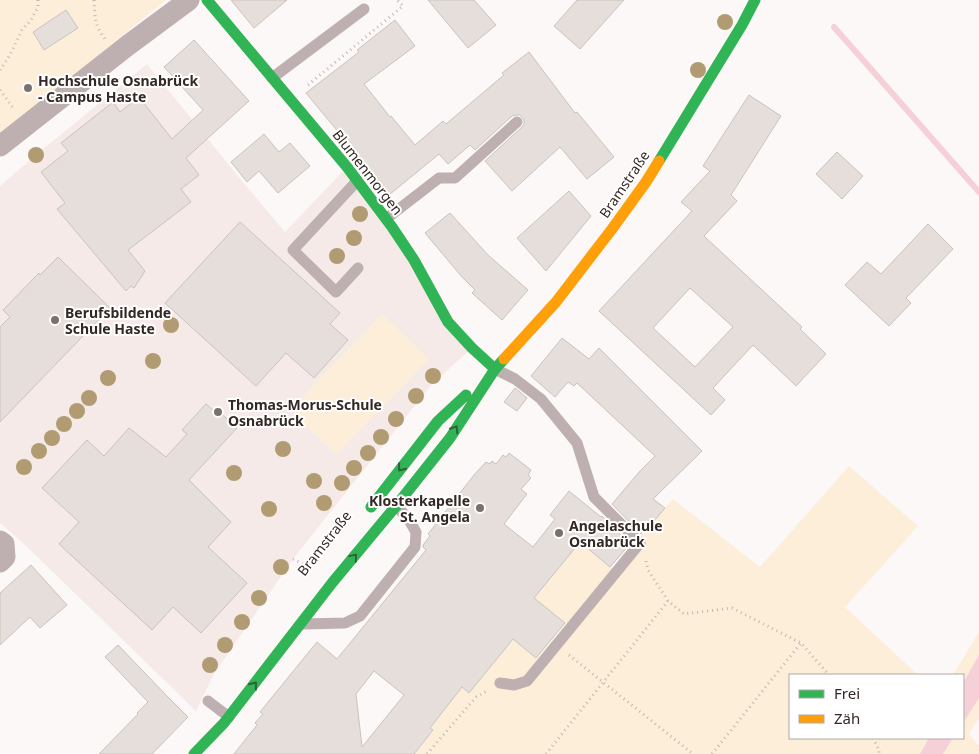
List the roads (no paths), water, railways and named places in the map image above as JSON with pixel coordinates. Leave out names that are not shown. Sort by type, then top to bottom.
[{"type":"street","points":[[0,146],[189,0]]},
{"type":"street","name":"Blumenmorgen","points":[[207,0],[358,181],[414,260],[448,322],[495,369]]},
{"type":"street","name":"Bramstraße","points":[[365,515],[438,421],[495,369],[556,302],[612,230],[646,182],[742,25],[755,0]]},
{"type":"street","name":"Bramstraße","points":[[195,752],[229,717],[332,583],[450,438],[495,369]]},
{"type":"street","points":[[0,540],[4,544],[4,557],[0,562]]},
{"type":"street","name":"Bramstraße","points":[[195,752],[221,705]]},
{"type":"lane","points":[[272,78],[364,9]]},
{"type":"lane","points":[[386,219],[439,178],[455,178],[516,122]]},
{"type":"lane","points":[[358,181],[293,250],[336,292],[358,268]]},
{"type":"lane","points":[[495,369],[515,379],[541,399],[577,443],[594,496],[640,543],[527,681],[514,685],[500,683]]},
{"type":"lane","points":[[301,624],[344,624],[360,616],[415,548],[416,532],[407,517],[382,493]]},
{"type":"lane","points":[[208,701],[221,705],[229,717]]},
{"type":"waterway","points":[[834,27],[979,192]]},
{"type":"place","name":"Hochschule Osnabrück - Campus Haste","points":[[28,88]]},
{"type":"place","name":"Berufsbildende Schule Haste","points":[[55,320]]},
{"type":"place","name":"Thomas-Morus-Schule Osnabrück","points":[[218,412]]},
{"type":"place","name":"Klosterkapelle St. Angela","points":[[480,508]]},
{"type":"place","name":"Angelaschule Osnabrück","points":[[559,533]]}]
